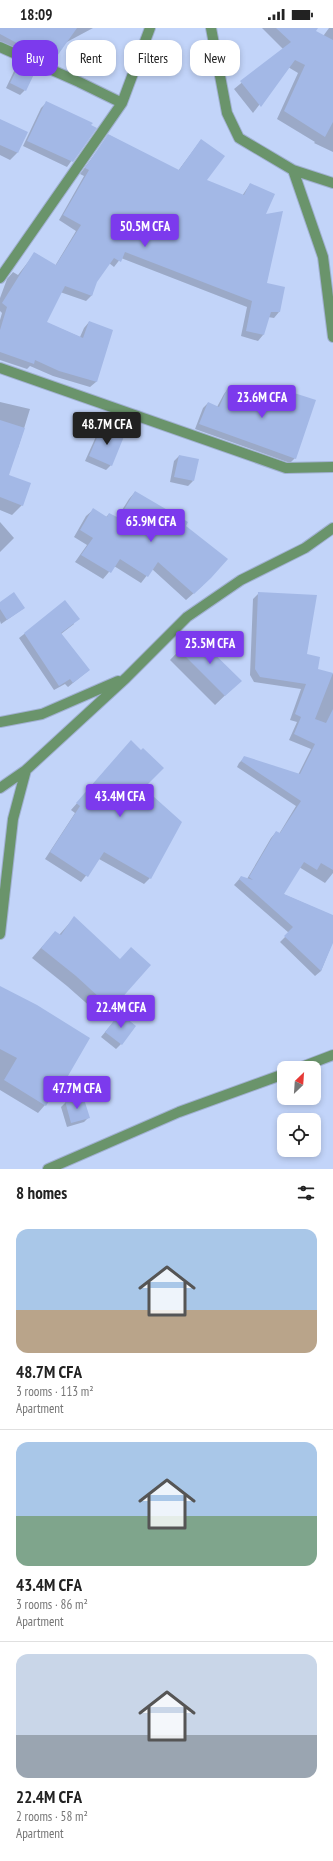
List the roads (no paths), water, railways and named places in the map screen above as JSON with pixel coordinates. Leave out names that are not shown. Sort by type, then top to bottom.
[{"type":"street","points":[[0,278],[122,103],[150,28]]},
{"type":"street","points":[[211,28],[227,113],[240,138],[293,170],[333,183]]},
{"type":"street","points":[[0,47],[122,103]]},
{"type":"street","points":[[293,170],[323,257],[333,337]]},
{"type":"street","points":[[0,368],[286,468],[333,467]]},
{"type":"street","points":[[0,788],[26,770],[126,678],[187,617],[241,580],[305,548],[333,528]]},
{"type":"street","points":[[0,722],[42,714],[126,678]]},
{"type":"street","points":[[0,934],[13,819],[26,770]]},
{"type":"street","points":[[317,1061],[333,1055]]},
{"type":"street","points":[[48,1169],[179,1112],[277,1077]]}]
